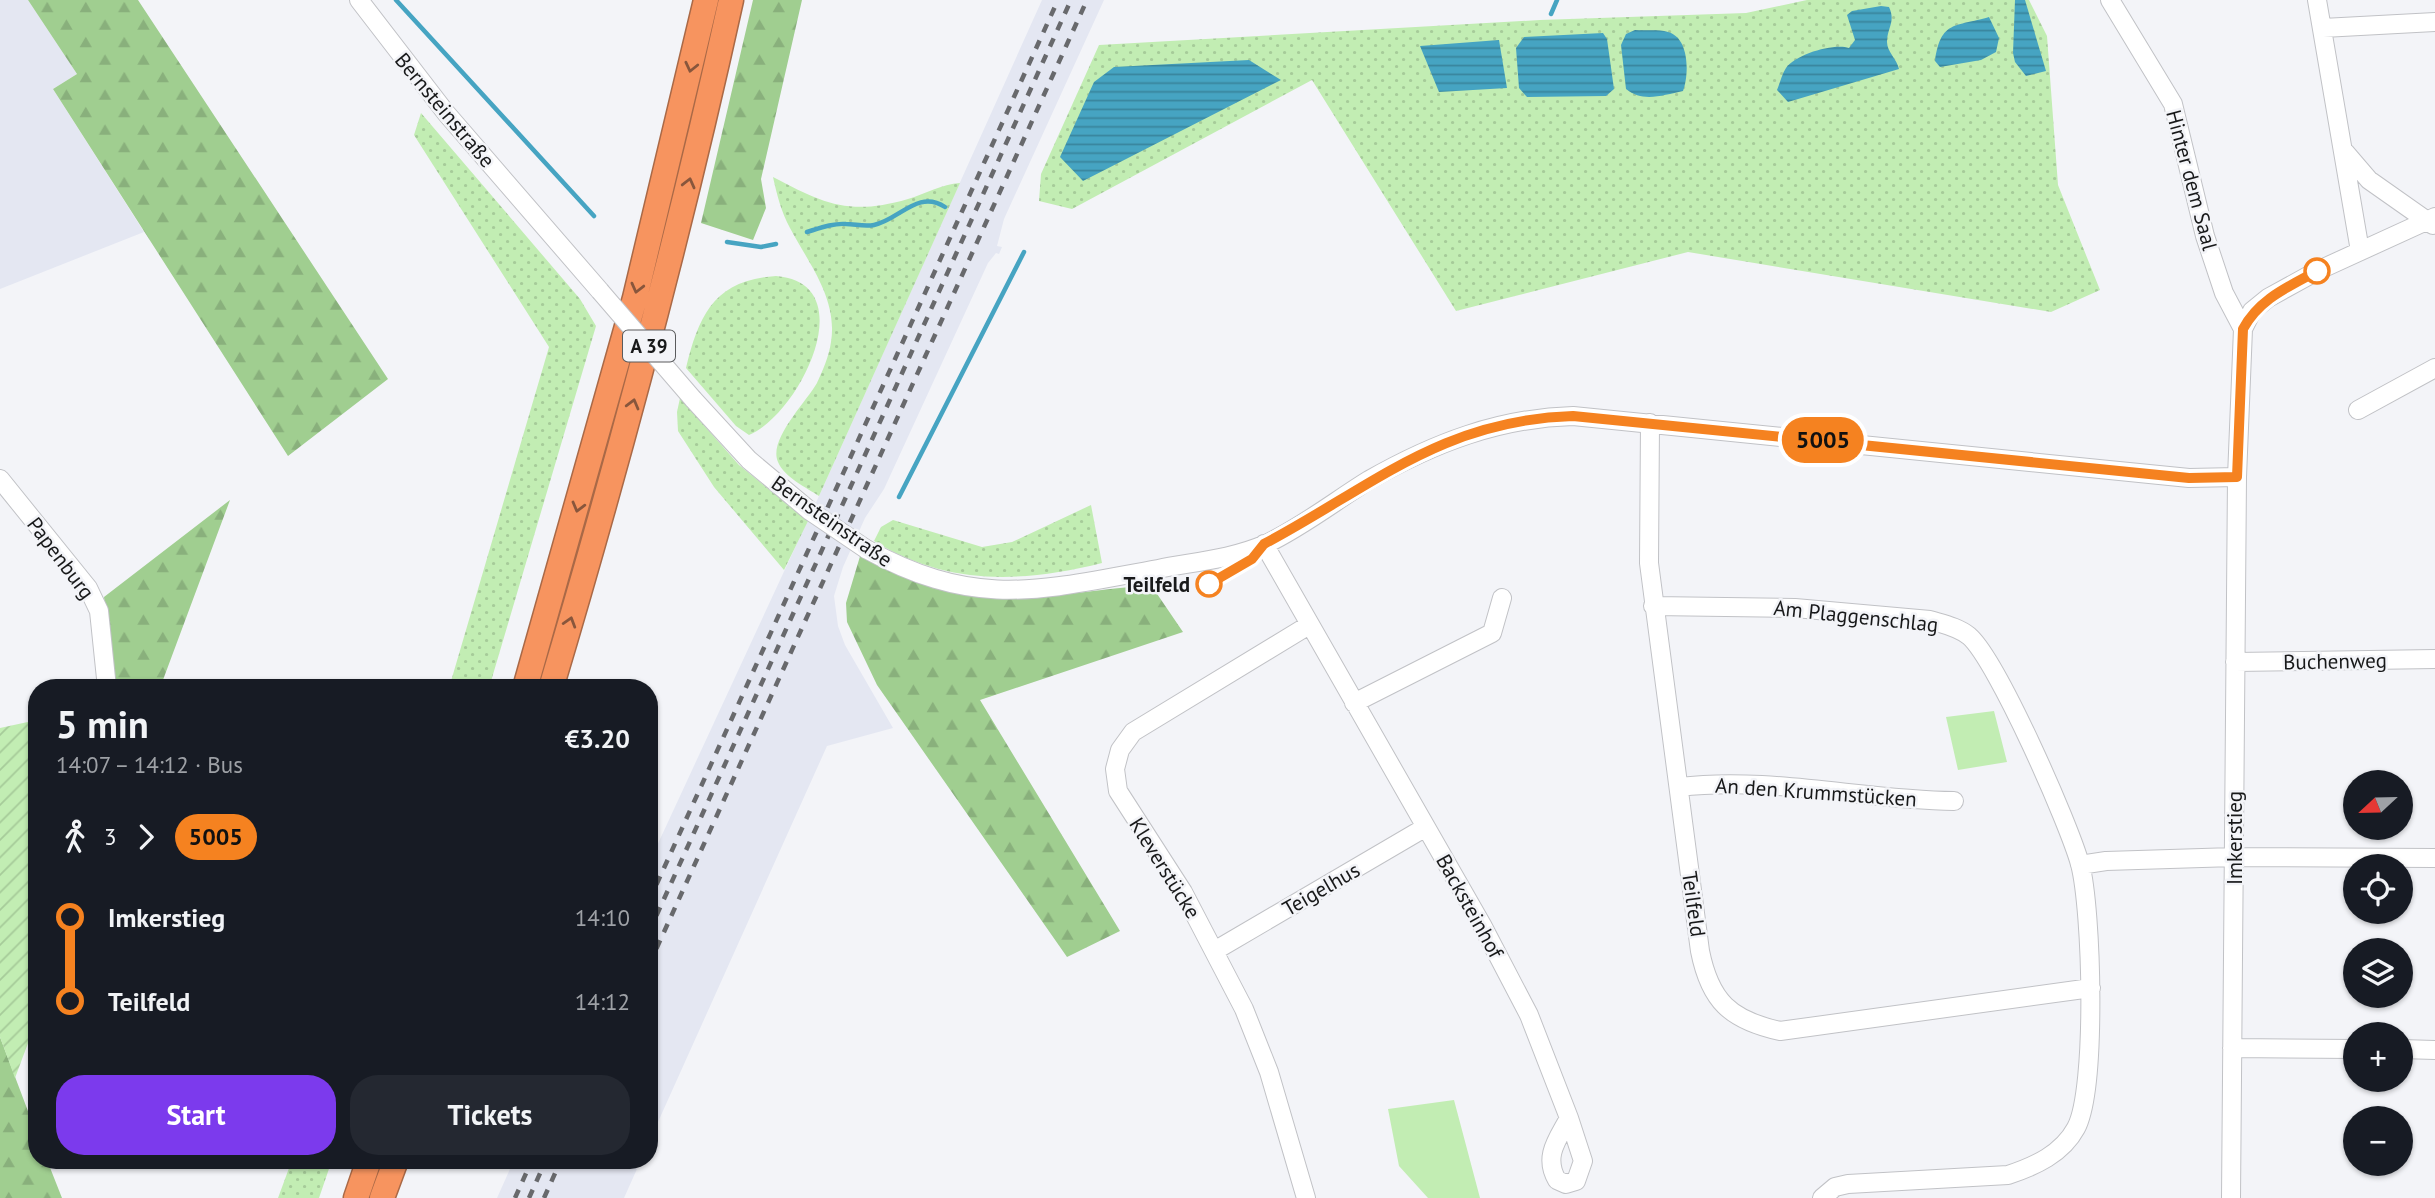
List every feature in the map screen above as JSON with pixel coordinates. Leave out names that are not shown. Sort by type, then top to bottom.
[{"type":"highway","name":"A 39","points":[[528,679],[635,298],[706,0]]},
{"type":"highway","name":"A 39","points":[[554,679],[656,320],[732,0]]},
{"type":"highway","points":[[356,1198],[366,1169]]},
{"type":"highway","points":[[382,1198],[393,1169]]},
{"type":"street","name":"Bernsteinstraße","points":[[359,0],[438,103],[693,399],[749,460],[810,511],[866,549],[902,569],[960,587],[1005,591],[1061,586],[1234,554],[1264,544],[1416,456],[1461,436],[1503,422],[1533,417],[1573,416],[1650,423],[2189,478],[2237,477]]},
{"type":"street","name":"Hinter dem Saal","points":[[2110,0],[2173,104],[2206,236],[2224,293],[2243,329]]},
{"type":"street","points":[[2318,0],[2360,251]]},
{"type":"street","points":[[2323,28],[2435,22]]},
{"type":"street","points":[[2345,152],[2369,180],[2433,221]]},
{"type":"street","points":[[2243,329],[2252,311],[2268,299],[2360,251],[2433,221]]},
{"type":"street","name":"Imkerstieg","points":[[2231,1198],[2237,477],[2243,329]]},
{"type":"street","points":[[2358,410],[2435,368]]},
{"type":"street","name":"Teilfeld","points":[[1650,423],[1647,523],[1653,606],[1706,977],[1718,1000],[1738,1017],[1758,1026],[1780,1031],[2091,988]]},
{"type":"street","name":"Papenburg","points":[[0,479],[93,599],[99,611],[106,679]]},
{"type":"street","name":"Backsteinhof","points":[[1264,544],[1426,827],[1529,1015],[1569,1118]]},
{"type":"street","points":[[1354,703],[1492,633],[1502,597]]},
{"type":"street","name":"Am Plaggenschlag","points":[[1653,606],[1795,608],[1903,618],[1951,626],[1968,636],[1982,652],[2005,692],[2080,865],[2091,988],[2084,1102],[2076,1127],[2057,1151],[2033,1167],[2008,1175],[1881,1191],[1835,1187],[1822,1198]]},
{"type":"street","name":"Kleverstücke","points":[[1306,1198],[1269,1072],[1216,950],[1183,892],[1118,791],[1115,769],[1120,750],[1133,732],[1309,625]]},
{"type":"street","name":"Buchenweg","points":[[2235,662],[2435,659]]},
{"type":"street","name":"An den Krummstücken","points":[[1679,787],[1742,784],[1899,800],[1954,801]]},
{"type":"street","name":"Teigelhus","points":[[1216,950],[1426,827]]},
{"type":"street","points":[[2080,865],[2106,861],[2234,857],[2435,859]]},
{"type":"street","points":[[2232,1048],[2343,1049]]},
{"type":"street","points":[[2413,1049],[2435,1049]]},
{"type":"shaded area","points":[[0,0],[28,0],[77,74],[53,89],[144,232],[0,289]]},
{"type":"shaded area","points":[[1042,0],[1104,0],[1004,219],[997,246],[1002,247],[999,254],[996,253],[988,263],[884,489],[865,518],[843,567],[834,596],[838,626],[845,645],[893,728],[827,746],[658,1122],[658,844],[819,496]]},
{"type":"shaded area","points":[[510,1169],[637,1169],[624,1198],[497,1198]]},
{"type":"green space","points":[[28,0],[138,0],[388,379],[288,456],[53,89],[77,74]]},
{"type":"green space","points":[[753,0],[802,0],[761,179],[766,208],[753,240],[701,223]]},
{"type":"green space","points":[[1807,0],[2029,0],[2047,36],[2058,185],[2100,290],[2051,312],[1688,252],[1456,311],[1312,80],[1072,209],[1039,201],[1041,174],[1099,45],[1540,20],[1746,13]]},
{"type":"green space","points":[[421,113],[580,299],[596,326],[492,679],[452,679],[549,347],[414,135]]},
{"type":"green space","points":[[773,177],[823,200],[853,207],[888,204],[960,183],[819,496],[785,473],[776,453],[783,432],[817,383],[826,363],[831,342],[830,311],[820,282],[784,215]]},
{"type":"green space","points":[[776,276],[802,284],[816,301],[820,324],[815,350],[803,377],[787,402],[768,422],[749,435],[736,426],[686,368],[697,331],[713,303],[738,284]]},
{"type":"green space","points":[[680,398],[739,465],[808,521],[784,570],[714,487],[678,431],[677,412]]},
{"type":"green space","points":[[230,500],[163,679],[113,679],[104,597]]},
{"type":"green space","points":[[1091,505],[1102,563],[1072,570],[1014,577],[957,573],[901,556],[874,541],[881,527],[893,520],[982,547],[1012,542]]},
{"type":"green space","points":[[861,553],[897,574],[933,588],[967,595],[1002,598],[1151,585],[1183,632],[980,700],[1120,931],[1067,957],[877,685],[847,622],[846,603]]},
{"type":"green space","points":[[1994,711],[2007,762],[1958,770],[1946,717]]},
{"type":"green space","points":[[28,722],[28,1043],[15,1078],[0,1037],[0,728]]},
{"type":"green space","points":[[0,1037],[28,1111],[28,1169],[51,1169],[62,1198],[0,1198]]},
{"type":"green space","points":[[1454,1100],[1480,1198],[1428,1198],[1399,1166],[1388,1109]]},
{"type":"green space","points":[[289,1169],[329,1169],[319,1198],[278,1198]]},
{"type":"water","points":[[2015,0],[2025,0],[2046,71],[2026,76],[2015,62]]},
{"type":"water","points":[[1889,7],[1891,12],[1887,46],[1899,69],[1788,102],[1777,90],[1786,68],[1798,58],[1825,48],[1849,48],[1855,40],[1847,15],[1852,11]]},
{"type":"water","points":[[1989,17],[1999,38],[1996,52],[1981,60],[1940,67],[1935,61],[1941,38],[1946,32],[1952,27]]},
{"type":"water","points":[[1635,30],[1668,32],[1680,42],[1687,67],[1683,91],[1646,97],[1626,89],[1621,45],[1626,34]]},
{"type":"water","points":[[1603,33],[1607,39],[1614,89],[1606,96],[1527,97],[1519,88],[1516,48],[1524,37]]},
{"type":"water","points":[[1499,40],[1507,88],[1439,92],[1420,46]]},
{"type":"water","points":[[1249,60],[1281,80],[1083,181],[1060,157],[1094,82],[1114,67]]},
{"type":"waterway","points":[[396,0],[594,216]]},
{"type":"waterway","points":[[1551,14],[1557,0]]},
{"type":"waterway","points":[[807,232],[836,224],[874,225],[917,203],[935,202],[945,207]]},
{"type":"waterway","points":[[727,242],[761,247],[776,244]]},
{"type":"waterway","points":[[899,497],[1024,252]]},
{"type":"railway","points":[[658,881],[1058,0]]},
{"type":"railway","points":[[658,912],[1071,0]]},
{"type":"railway","points":[[658,945],[1087,0]]},
{"type":"railway","points":[[515,1198],[528,1169]]},
{"type":"railway","points":[[529,1198],[542,1169]]},
{"type":"railway","points":[[544,1198],[557,1169]]},
{"type":"bus line","name":"5005","points":[[1209,584],[1252,559],[1264,544],[1370,480],[1416,456],[1461,436],[1503,422],[1533,417],[1573,416],[1650,423],[2189,478],[2237,477],[2243,329],[2252,311],[2317,271]]},
{"type":"place","name":"Teilfeld","points":[[1209,584]]}]
